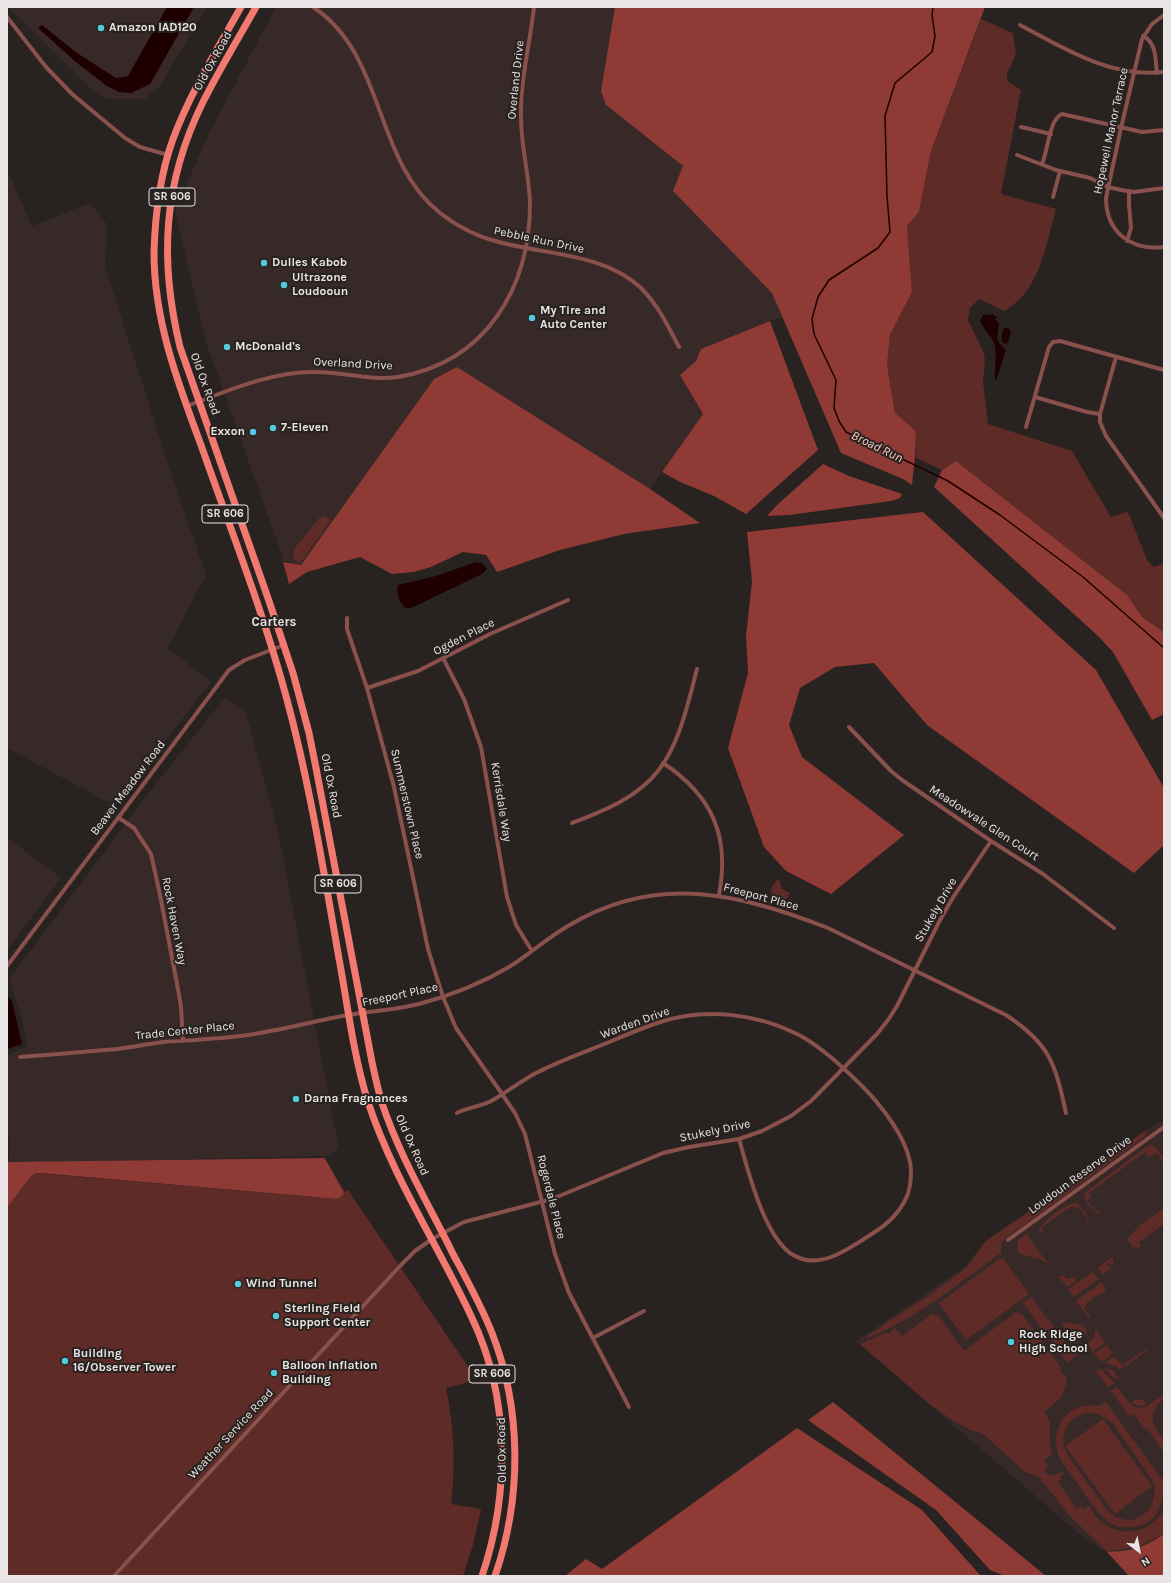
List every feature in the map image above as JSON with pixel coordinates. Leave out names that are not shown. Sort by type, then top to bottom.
[{"type":"main road","name":"Old Ox Road","points":[[241,7],[193,93],[173,138],[168,154],[156,218],[154,260],[162,328],[170,357],[272,650],[286,697],[309,792],[349,1015],[367,1098],[398,1176],[473,1320],[492,1375],[500,1415],[502,1460],[499,1505],[482,1576]]},
{"type":"main road","name":"Old Ox Road","points":[[256,7],[205,97],[189,133],[180,160],[170,204],[167,231],[167,258],[170,298],[180,347],[284,645],[309,733],[372,1062],[382,1103],[394,1135],[485,1316],[508,1386],[514,1422],[515,1458],[513,1500],[505,1541],[495,1576]]},
{"type":"street","name":"Pebble Run Drive","points":[[313,7],[338,28],[350,43],[359,59],[397,155],[414,186],[422,195],[447,218],[482,237],[525,248],[584,260],[609,267],[627,277],[654,303],[678,346]]},
{"type":"street","name":"Overland Drive","points":[[187,406],[259,380],[280,375],[316,372],[362,377],[395,377],[419,372],[437,365],[466,348],[481,336],[496,320],[513,291],[528,234],[530,202],[521,117],[525,70],[534,7]]},
{"type":"street","name":"Hopewell Manor Terrace","points":[[1126,241],[1116,230],[1106,207],[1108,186],[1143,36],[1152,24],[1164,15]]},
{"type":"street","points":[[7,16],[46,67],[72,94],[125,138],[140,147],[168,154]]},
{"type":"street","points":[[1020,26],[1086,60],[1134,72],[1164,72]]},
{"type":"street","points":[[1143,36],[1150,41],[1154,47],[1157,73]]},
{"type":"street","points":[[1042,164],[1056,118],[1062,114],[1142,132],[1164,130]]},
{"type":"street","points":[[1021,127],[1051,134]]},
{"type":"street","points":[[1017,155],[1060,171],[1090,178],[1108,186],[1129,191],[1164,188]]},
{"type":"street","points":[[1053,197],[1060,171]]},
{"type":"street","points":[[1129,191],[1128,205],[1131,228],[1126,241],[1140,246],[1155,248],[1164,247]]},
{"type":"street","points":[[1026,427],[1048,347],[1054,342],[1060,341],[1164,370]]},
{"type":"street","points":[[1116,357],[1100,414],[1100,422],[1106,436],[1164,518]]},
{"type":"street","points":[[1034,397],[1087,412],[1100,414]]},
{"type":"street","name":"Ogden Place","points":[[367,688],[418,671],[490,634],[568,600]]},
{"type":"street","name":"Summerstown Place","points":[[347,618],[347,629],[367,688],[394,786],[428,949],[443,997]]},
{"type":"street","name":"Beaver Meadow Road","points":[[7,966],[229,670],[241,661],[284,645]]},
{"type":"street","name":"Kerrisdale Way","points":[[443,658],[466,704],[481,747],[505,892],[516,925],[532,951]]},
{"type":"street","points":[[572,822],[595,814],[620,802],[647,782],[663,763],[673,745],[681,723],[697,669]]},
{"type":"street","name":"Meadowvale Glen Court","points":[[849,727],[891,771],[902,780],[991,841],[1043,874],[1114,928]]},
{"type":"street","points":[[663,763],[688,781],[706,804],[712,816],[717,829],[722,855],[719,895]]},
{"type":"street","name":"Rock Haven Way","points":[[118,818],[134,828],[151,854],[178,989],[181,1012],[182,1041]]},
{"type":"street","name":"Stukely Drive","points":[[432,1239],[476,1218],[552,1199],[663,1153],[739,1139],[762,1131],[791,1116],[812,1101],[877,1034],[888,1020],[952,899],[991,841]]},
{"type":"street","name":"Freeport Place","points":[[349,1015],[419,1004],[443,997],[498,973],[567,926],[585,916],[618,903],[648,896],[667,894],[685,893],[719,895],[744,900],[828,928],[1006,1015],[1025,1027],[1037,1039],[1048,1054],[1055,1070],[1066,1113]]},
{"type":"street","name":"Rogerdale Place","points":[[443,997],[456,1028],[502,1094],[515,1114],[525,1134],[542,1202],[562,1274],[569,1293],[629,1407]]},
{"type":"street","name":"Warden Drive","points":[[457,1113],[464,1109],[484,1104],[552,1066],[658,1022],[702,1014],[740,1016],[778,1026],[807,1040],[844,1068],[862,1086],[891,1121],[902,1138],[908,1153],[911,1172],[908,1191],[901,1208],[884,1226],[838,1256],[820,1260],[806,1260],[792,1254],[783,1247],[768,1223],[752,1185],[739,1139]]},
{"type":"street","name":"Trade Center Place","points":[[20,1057],[118,1049],[246,1035],[349,1015]]},
{"type":"street","name":"Loudoun Reserve Drive","points":[[1008,1240],[1164,1127]]},
{"type":"street","name":"Weather Service Road","points":[[114,1576],[400,1266],[415,1251],[432,1239]]},
{"type":"street","points":[[593,1338],[644,1311]]},
{"type":"shaded area","points":[[8,7],[207,7],[159,87],[145,99],[105,99],[83,82]]},
{"type":"shaded area","points":[[167,7],[194,7],[150,84],[131,93],[119,92],[107,86],[77,63],[38,28],[42,25],[77,53],[116,78],[128,76]]},
{"type":"shaded area","points":[[276,7],[615,7],[601,91],[606,105],[683,166],[772,293],[783,317],[701,349],[696,361],[680,375],[703,414],[650,489],[457,367],[434,379],[301,565],[284,561],[205,339],[175,211],[209,133]]},
{"type":"shaded area","points":[[615,7],[985,7],[931,151],[919,212],[907,226],[912,292],[890,335],[887,365],[895,413],[916,431],[912,485],[903,479],[841,453],[772,293],[673,191],[683,166],[606,105],[601,91]]},
{"type":"shaded area","points":[[981,19],[1013,33],[1016,54],[1007,74],[1007,81],[1021,90],[1001,194],[1056,209],[1040,266],[1034,280],[1026,292],[1016,303],[1004,311],[979,299],[970,308],[968,320],[983,351],[985,360],[983,382],[988,424],[1072,451],[1111,517],[1127,512],[1147,560],[1154,567],[1164,563],[1164,632],[1142,617],[1127,595],[956,461],[942,470],[916,458],[916,431],[895,413],[887,365],[890,335],[912,292],[907,226],[919,212],[931,151]]},
{"type":"shaded area","points":[[7,169],[32,226],[90,203],[107,224],[105,266],[163,448],[206,575],[168,648],[211,682],[115,806],[7,748]]},
{"type":"shaded area","points":[[984,314],[992,314],[997,317],[995,319],[999,324],[998,341],[1006,350],[996,381],[995,347],[980,320]]},
{"type":"shaded area","points":[[770,321],[818,450],[746,514],[714,496],[680,482],[662,472],[703,414],[680,375],[696,361],[701,349]]},
{"type":"shaded area","points":[[1004,328],[1008,328],[1011,331],[1008,343],[1004,344],[1001,336]]},
{"type":"shaded area","points":[[457,367],[650,489],[700,523],[624,534],[560,550],[497,572],[486,555],[463,552],[431,567],[414,572],[392,574],[360,557],[307,572],[289,584],[283,562],[301,565],[434,379]]},
{"type":"shaded area","points":[[956,461],[1127,595],[1142,617],[1164,632],[1164,714],[1152,720],[1113,652],[1098,636],[934,487],[942,470]]},
{"type":"shaded area","points":[[823,464],[849,476],[902,494],[900,498],[891,501],[790,515],[767,516],[777,505]]},
{"type":"shaded area","points":[[923,512],[1096,670],[1164,788],[1164,845],[1134,873],[927,725],[874,663],[835,667],[800,688],[789,725],[802,757],[904,835],[831,894],[786,871],[764,847],[728,748],[748,673],[746,636],[752,582],[747,532]]},
{"type":"shaded area","points":[[324,515],[331,520],[300,563],[293,559],[294,549],[320,517],[322,518]]},
{"type":"shaded area","points":[[476,562],[482,563],[487,569],[482,574],[411,608],[406,608],[400,601],[397,591],[398,585],[436,576]]},
{"type":"shaded area","points":[[225,697],[246,713],[278,831],[339,1149],[326,1156],[9,1163],[7,1055],[27,1046],[23,1024],[9,979],[157,782]]},
{"type":"shaded area","points":[[7,837],[61,878],[7,951]]},
{"type":"shaded area","points":[[777,880],[780,881],[782,889],[790,893],[786,900],[770,893]]},
{"type":"shaded area","points":[[7,995],[12,1001],[22,1044],[7,1049]]},
{"type":"shaded area","name":"Rock Ridge High School","points":[[1164,1120],[1164,1534],[1141,1548],[1122,1552],[1107,1552],[1085,1539],[856,1341],[966,1266],[985,1241],[1145,1131]]},
{"type":"shaded area","points":[[1145,1131],[1148,1134],[1145,1134],[1144,1137],[1005,1239],[1001,1243],[1001,1253],[919,1312],[865,1339],[869,1334],[927,1297],[967,1267],[985,1242]]},
{"type":"shaded area","points":[[1149,1145],[1154,1147],[1163,1157],[1164,1163],[1157,1153],[1152,1156],[1147,1156],[1145,1152],[1089,1193],[1091,1197],[1087,1200],[1096,1212],[1093,1211],[1084,1198],[1086,1192]]},
{"type":"shaded area","points":[[324,1158],[344,1192],[343,1195],[337,1199],[36,1173],[31,1176],[7,1208],[7,1162]]},
{"type":"shaded area","points":[[36,1173],[336,1199],[348,1190],[476,1380],[446,1388],[451,1417],[454,1460],[451,1504],[481,1509],[473,1545],[463,1576],[7,1576],[7,1208],[31,1176]]},
{"type":"shaded area","points":[[1076,1201],[1088,1217],[1086,1224],[1085,1221],[1087,1219],[1079,1207],[1075,1209],[1072,1206],[1041,1228],[1043,1231],[1041,1233],[1039,1229],[1050,1217]]},
{"type":"shaded area","points":[[1164,1208],[1164,1224],[1139,1242],[1141,1246],[1138,1248],[1132,1247],[1127,1239],[1140,1225]]},
{"type":"shaded area","points":[[1028,1233],[1031,1241],[1047,1262],[1046,1263],[1037,1258],[1021,1254],[1018,1251],[1017,1246],[1019,1239]]},
{"type":"shaded area","points":[[1112,1257],[1114,1260],[1113,1266],[1111,1267],[1111,1263],[1107,1263],[1106,1265],[1110,1267],[1110,1269],[1102,1274],[1098,1268]]},
{"type":"shaded area","points":[[1003,1258],[1029,1294],[966,1340],[939,1303],[999,1259]]},
{"type":"shaded area","points":[[1093,1272],[1097,1278],[1100,1278],[1074,1297],[1068,1289]]},
{"type":"shaded area","points":[[1062,1275],[1068,1279],[1074,1277],[1076,1281],[1067,1287],[1059,1277]]},
{"type":"shaded area","points":[[1102,1282],[1106,1291],[1098,1296],[1097,1295],[1086,1304],[1087,1305],[1084,1308],[1091,1318],[1089,1318],[1076,1301]]},
{"type":"shaded area","points":[[1031,1297],[1065,1342],[1073,1346],[1083,1346],[1082,1351],[1067,1363],[1023,1303]]},
{"type":"shaded area","points":[[1016,1312],[1022,1314],[1061,1367],[1061,1374],[1066,1375],[1067,1378],[1063,1396],[1044,1412],[1050,1424],[1051,1455],[1044,1460],[1048,1467],[1044,1471],[1051,1476],[1063,1472],[1064,1474],[1060,1476],[1062,1479],[1058,1482],[1077,1509],[1082,1506],[1084,1509],[1089,1506],[1103,1523],[1119,1531],[1137,1530],[1145,1527],[1153,1523],[1164,1509],[1164,1534],[1139,1546],[1107,1552],[1069,1515],[1038,1476],[1025,1472],[982,1433],[970,1430],[954,1421],[927,1402],[860,1344],[886,1333],[888,1334],[895,1328],[902,1336],[932,1314],[939,1316],[964,1351]]},
{"type":"shaded area","points":[[1063,1322],[1082,1325],[1086,1330],[1086,1334],[1080,1337],[1072,1336],[1062,1324]]},
{"type":"shaded area","points":[[1095,1329],[1105,1342],[1093,1352],[1087,1344],[1094,1338]]},
{"type":"shaded area","points":[[1106,1345],[1113,1353],[1102,1362],[1094,1354]]},
{"type":"shaded area","points":[[1147,1348],[1147,1350],[1125,1367],[1117,1355],[1124,1364]]},
{"type":"shaded area","points":[[1114,1356],[1123,1367],[1120,1370],[1117,1367],[1105,1363],[1112,1357],[1114,1359]]},
{"type":"shaded area","points":[[1104,1368],[1113,1370],[1119,1379],[1115,1379]]},
{"type":"shaded area","points":[[1100,1369],[1115,1383],[1108,1387],[1096,1371]]},
{"type":"shaded area","points":[[1117,1387],[1129,1402],[1138,1408],[1148,1405],[1164,1394],[1164,1398],[1155,1408],[1153,1420],[1164,1442],[1164,1453],[1147,1428],[1145,1429],[1134,1414],[1130,1417],[1111,1391]]},
{"type":"shaded area","points":[[1135,1399],[1144,1400],[1146,1404],[1140,1406],[1135,1405],[1132,1402]]},
{"type":"shaded area","points":[[1105,1401],[1164,1482],[1164,1495],[1163,1494],[1161,1504],[1157,1512],[1151,1520],[1142,1525],[1130,1527],[1115,1526],[1106,1520],[1092,1504],[1060,1459],[1056,1438],[1058,1428],[1063,1420],[1069,1413],[1077,1408],[1087,1405],[1099,1406]],"holes":[[[1086,1413],[1098,1414],[1113,1423],[1154,1483],[1152,1503],[1148,1511],[1142,1516],[1126,1520],[1117,1517],[1108,1511],[1066,1453],[1064,1446],[1064,1433],[1069,1423],[1079,1415]]]},
{"type":"shaded area","points":[[833,1402],[1046,1576],[1005,1576],[990,1570],[936,1510],[808,1420]]},
{"type":"shaded area","points":[[1103,1419],[1152,1486],[1115,1514],[1065,1446]]},
{"type":"shaded area","points":[[797,1428],[922,1510],[981,1576],[565,1576],[586,1559],[602,1569]]},
{"type":"shaded area","points":[[1164,1534],[1164,1576],[1129,1576],[1107,1552],[1124,1551],[1137,1548],[1150,1543]]},
{"type":"waterway","name":"Broad Run","points":[[933,7],[932,15],[935,36],[932,52],[895,83],[885,116],[887,196],[890,232],[878,248],[829,280],[818,297],[812,319],[814,334],[836,380],[834,408],[839,421],[846,432],[948,481],[1000,515],[1083,577],[1164,648]]},
{"type":"place","name":"Amazon IAD120","points":[[101,28]]},
{"type":"place","name":"Dulles Kabob","points":[[264,263]]},
{"type":"place","name":"Ultrazone Loudooun","points":[[284,285]]},
{"type":"place","name":"My Tire and Auto Center","points":[[532,318]]},
{"type":"place","name":"McDonald's","points":[[227,347]]},
{"type":"place","name":"7-Eleven","points":[[273,428]]},
{"type":"place","name":"Exxon","points":[[253,432]]},
{"type":"place","name":"Darna Fragnances","points":[[296,1099]]},
{"type":"place","name":"Wind Tunnel","points":[[238,1284]]},
{"type":"place","name":"Sterling Field Support Center","points":[[276,1316]]},
{"type":"place","name":"Rock Ridge High School","points":[[1011,1342]]},
{"type":"place","name":"Building 16/Observer Tower","points":[[65,1361]]},
{"type":"place","name":"Balloon Inflation Building","points":[[274,1373]]},
{"type":"district","name":"Carters","points":[[274,622]]}]
